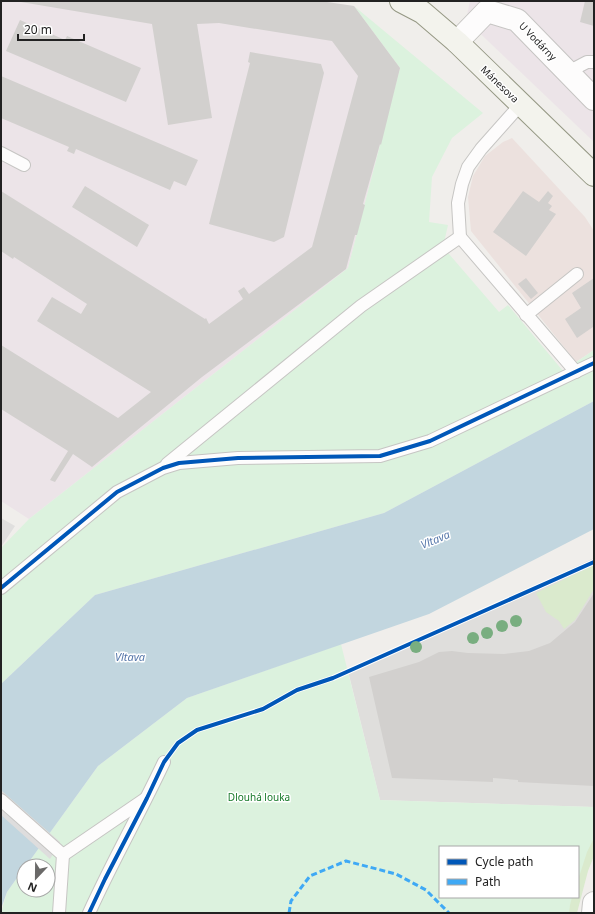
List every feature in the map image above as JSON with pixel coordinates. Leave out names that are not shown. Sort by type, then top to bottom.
[{"type":"main road","name":"Mánesova","points":[[401,1],[422,12],[457,42],[594,175]]},
{"type":"street","name":"U Vodárny","points":[[457,42],[487,6],[517,20],[594,99]]},
{"type":"street","points":[[592,913],[594,903]]},
{"type":"lane","points":[[568,72],[586,62],[594,62]]},
{"type":"lane","points":[[521,104],[468,166],[458,203],[460,237],[576,372]]},
{"type":"lane","points":[[1,153],[24,165]]},
{"type":"lane","points":[[163,468],[361,306],[460,237]]},
{"type":"lane","points":[[526,314],[534,310],[578,274]]},
{"type":"lane","points":[[1,588],[117,492],[163,468],[179,463],[238,458],[380,456],[430,441],[594,363]]},
{"type":"lane","points":[[89,913],[104,878],[147,798],[164,762]]},
{"type":"lane","points":[[60,852],[147,798]]},
{"type":"lane","points":[[1,800],[60,852],[59,913]]},
{"type":"shaded area","points":[[1,1],[322,1],[354,6],[400,68],[348,268],[29,519],[1,501]]},
{"type":"shaded area","points":[[470,1],[594,1],[594,142],[466,20]]},
{"type":"shaded area","points":[[512,138],[585,217],[594,231],[594,350],[576,362],[471,231],[468,197],[473,176],[485,156],[503,142]]},
{"type":"shaded area","points":[[1,518],[15,526],[1,547]]},
{"type":"shaded area","points":[[594,558],[594,807],[380,800],[348,671],[449,627]]},
{"type":"green space","points":[[354,6],[483,113],[452,138],[432,177],[429,222],[448,225],[443,247],[499,312],[508,305],[563,371],[594,350],[594,401],[384,513],[95,595],[1,684],[1,548],[29,519],[348,268],[400,68]]},
{"type":"green space","points":[[594,565],[594,589],[575,620],[564,629],[559,621],[546,612],[536,593]]},
{"type":"green space","name":"Dlouhá louka","points":[[341,644],[380,800],[594,807],[594,838],[587,852],[579,877],[579,846],[439,846],[439,898],[572,898],[569,913],[1,913],[7,892],[16,879],[16,898],[56,898],[56,858],[32,858],[98,766],[187,698]]},
{"type":"green space","points":[[594,823],[594,856],[588,871],[577,913],[562,913],[566,898],[579,898],[579,861]]},
{"type":"water","name":"Vltava","points":[[594,401],[594,529],[429,614],[187,698],[98,766],[32,858],[16,858],[16,879],[7,892],[1,909],[1,684],[95,595],[384,513]]},
{"type":"pier","points":[[1,790],[60,842],[51,858],[49,858],[1,815]]},
{"type":"building","points":[[15,1],[320,1],[354,6],[400,68],[381,145],[380,144],[363,204],[365,205],[357,235],[355,235],[346,269],[202,377],[92,467],[73,454],[55,482],[50,480],[68,451],[1,409],[1,345],[118,418],[151,392],[37,321],[52,297],[81,314],[87,304],[14,257],[13,259],[1,251],[1,191],[205,319],[206,318],[209,324],[243,299],[238,291],[244,287],[249,294],[312,247],[358,76],[332,41],[219,23],[197,24],[212,118],[168,125],[152,24]]},
{"type":"building","points":[[585,1],[594,1],[594,26],[580,22]]},
{"type":"building","points":[[20,20],[65,40],[67,36],[141,68],[126,102],[6,51]]},
{"type":"building","points":[[250,52],[321,64],[324,73],[284,237],[274,242],[209,224],[250,63],[248,62]]},
{"type":"building","points":[[1,76],[198,160],[186,186],[174,181],[170,190],[76,149],[74,154],[67,151],[69,147],[1,118]]},
{"type":"building","points":[[85,186],[149,225],[137,247],[72,207]]},
{"type":"building","points":[[523,191],[539,202],[548,191],[553,196],[548,203],[552,206],[549,210],[556,214],[526,256],[493,232]]},
{"type":"building","points":[[526,278],[538,293],[531,299],[518,284]]},
{"type":"building","points":[[594,278],[594,329],[593,327],[577,338],[565,319],[581,308],[572,293]]},
{"type":"building","points":[[594,593],[594,786],[518,782],[518,780],[493,778],[493,782],[392,778],[369,677],[419,662],[439,652],[452,651],[504,654],[529,651],[550,643],[575,622]]},
{"type":"marked path","points":[[289,913],[291,901],[310,876],[346,861],[396,874],[426,890],[449,913]]},
{"type":"cycle path","points":[[1,588],[117,492],[163,468],[179,463],[238,458],[380,456],[430,441],[594,363]]},
{"type":"cycle path","points":[[89,913],[164,762],[178,743],[197,730],[263,709],[297,690],[333,678],[594,562]]}]
